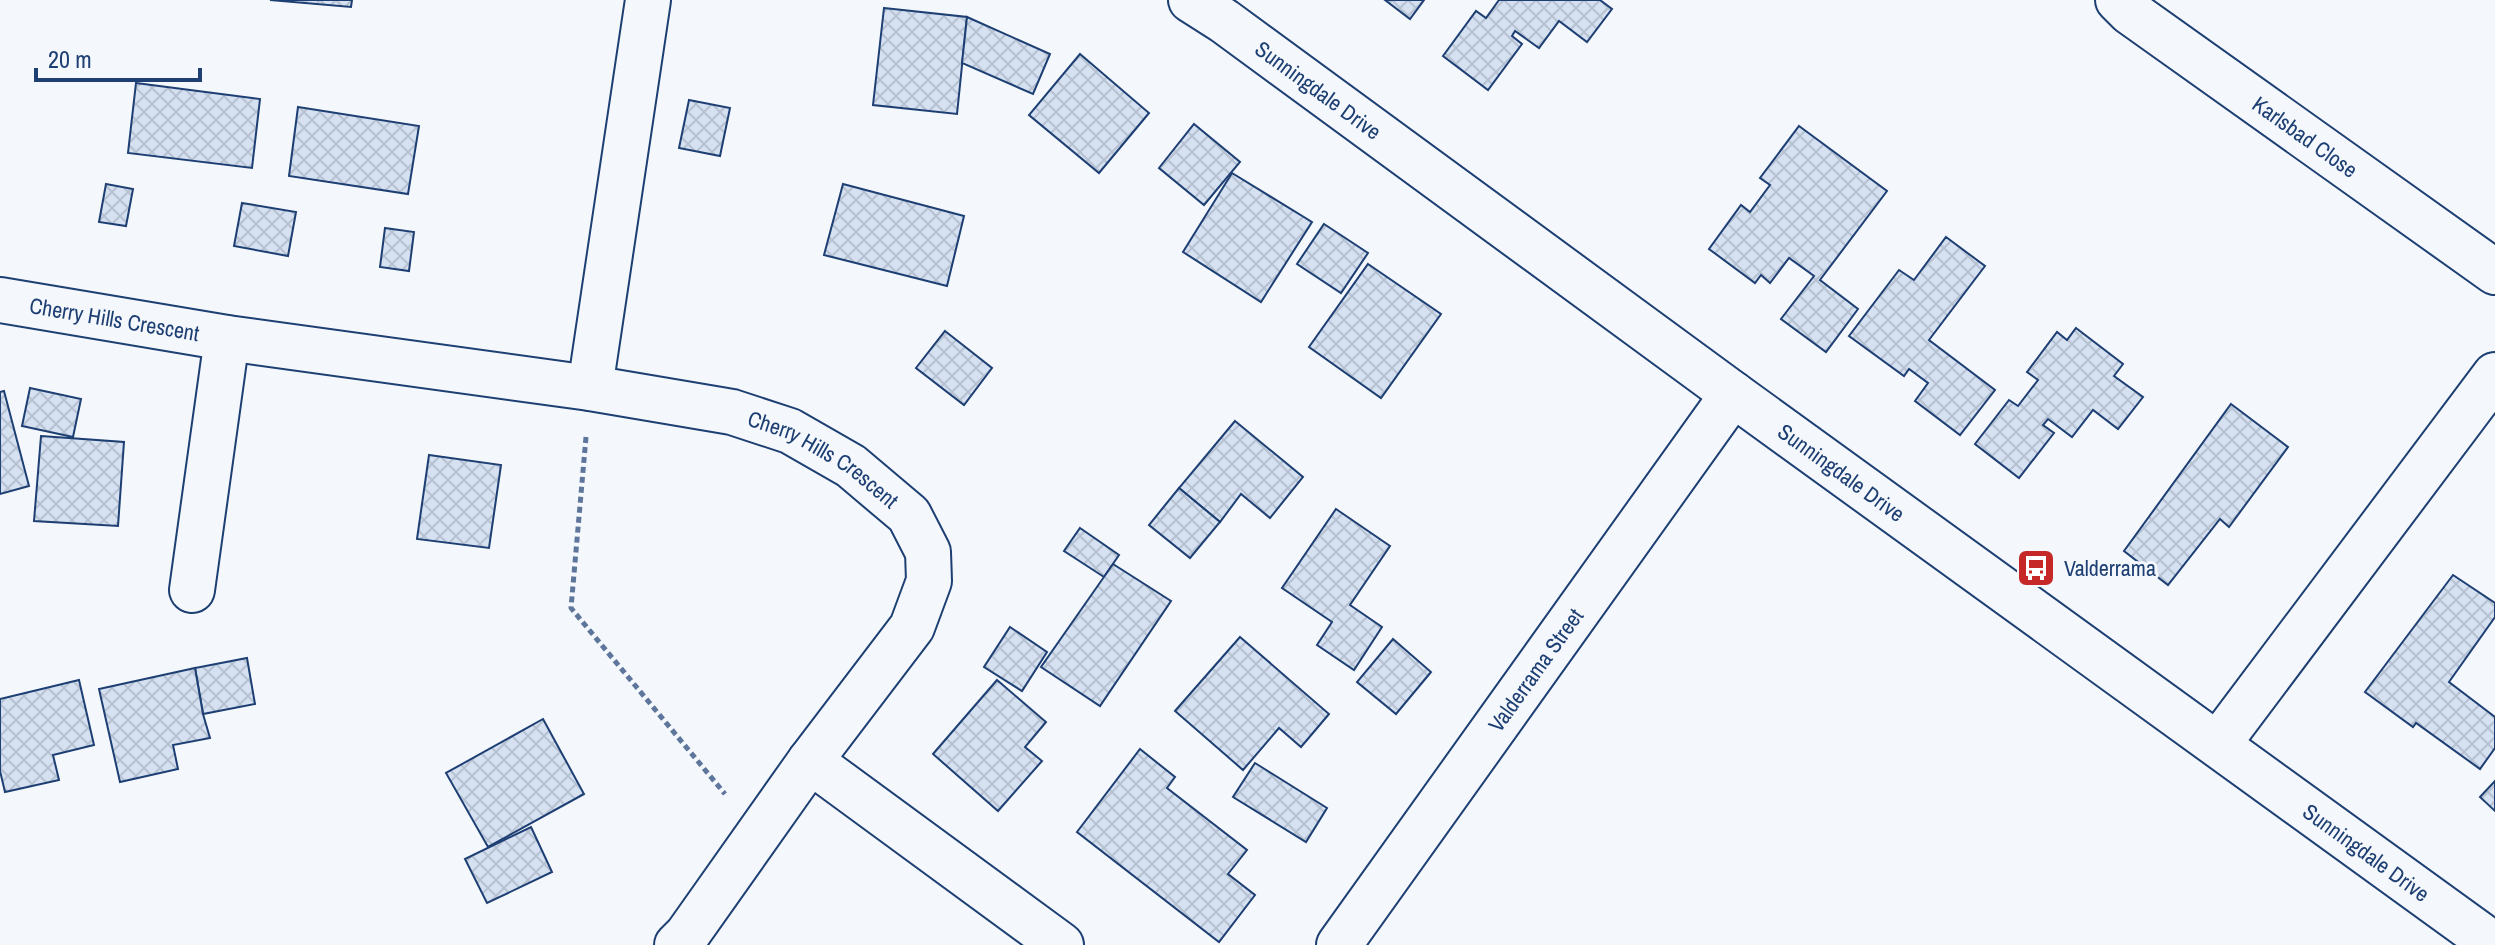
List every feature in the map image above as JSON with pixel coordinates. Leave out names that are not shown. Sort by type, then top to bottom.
[{"type":"street","points":[[590,388],[648,0]]},
{"type":"street","name":"Sunningdale Drive","points":[[1191,0],[2494,945]]},
{"type":"street","name":"Karlsbad Close","points":[[2118,0],[2130,12],[2495,272]]},
{"type":"street","name":"Cherry Hills Crescent","points":[[0,300],[227,338],[590,388],[732,412],[790,431],[851,466],[909,515],[928,552],[929,581],[912,627],[677,945]]},
{"type":"street","name":"Cherry Hills Crescent","points":[[192,590],[227,338]]},
{"type":"street","points":[[2218,744],[2495,375]]},
{"type":"street","name":"Valderrama Street","points":[[1339,945],[1733,394]]},
{"type":"street","points":[[810,761],[1061,945]]},
{"type":"path","points":[[590,388],[571,608],[759,834]]},
{"type":"building","points":[[270,0],[352,0],[351,7]]},
{"type":"building","points":[[1385,0],[1424,0],[1410,19]]},
{"type":"building","points":[[1499,0],[1600,0],[1612,9],[1587,42],[1559,21],[1539,48],[1515,31],[1512,36],[1522,44],[1488,90],[1443,56],[1476,11],[1486,18]]},
{"type":"building","points":[[884,8],[967,17],[957,114],[873,105]]},
{"type":"building","points":[[967,17],[1050,54],[1033,94],[962,63]]},
{"type":"building","points":[[1080,54],[1149,113],[1099,173],[1029,115]]},
{"type":"building","points":[[136,83],[260,99],[252,168],[128,153]]},
{"type":"building","points":[[689,100],[730,108],[720,156],[679,148]]},
{"type":"building","points":[[298,107],[419,126],[408,194],[289,176]]},
{"type":"building","points":[[1194,124],[1240,162],[1204,205],[1159,168]]},
{"type":"building","points":[[1799,126],[1887,191],[1820,280],[1858,309],[1826,352],[1781,319],[1814,276],[1789,258],[1770,283],[1761,275],[1755,283],[1709,249],[1741,205],[1750,212],[1770,185],[1760,178]]},
{"type":"building","points":[[1232,173],[1312,222],[1261,302],[1183,252]]},
{"type":"building","points":[[106,184],[133,189],[126,226],[99,222]]},
{"type":"building","points":[[843,184],[964,216],[947,286],[824,255]]},
{"type":"building","points":[[242,203],[296,212],[288,256],[234,246]]},
{"type":"building","points":[[1324,224],[1368,253],[1341,293],[1297,264]]},
{"type":"building","points":[[385,228],[414,232],[409,271],[380,267]]},
{"type":"building","points":[[1946,237],[1985,266],[1929,340],[1995,390],[1960,435],[1915,401],[1928,383],[1909,369],[1904,376],[1849,336],[1899,270],[1914,280]]},
{"type":"building","points":[[1368,264],[1441,314],[1381,398],[1309,347]]},
{"type":"building","points":[[2076,328],[2123,364],[2114,376],[2143,397],[2118,429],[2093,410],[2072,437],[2048,419],[2043,425],[2054,433],[2019,478],[1975,444],[2009,400],[2018,406],[2038,380],[2027,372],[2057,332],[2067,340]]},
{"type":"building","points":[[945,331],[992,368],[964,405],[916,368]]},
{"type":"building","points":[[30,388],[81,399],[73,437],[22,426]]},
{"type":"building","points":[[4,391],[29,486],[0,494],[0,392]]},
{"type":"building","points":[[2231,404],[2288,447],[2229,527],[2220,519],[2168,585],[2124,551]]},
{"type":"building","points":[[1235,421],[1303,477],[1270,518],[1241,494],[1220,522],[1179,488]]},
{"type":"building","points":[[41,436],[124,442],[118,526],[34,521]]},
{"type":"building","points":[[429,455],[501,465],[489,548],[417,539]]},
{"type":"building","points":[[1179,488],[1220,522],[1190,558],[1149,525]]},
{"type":"building","points":[[1336,509],[1390,546],[1350,605],[1382,627],[1354,670],[1317,645],[1332,622],[1282,588]]},
{"type":"building","points":[[1080,528],[1119,555],[1104,577],[1064,551]]},
{"type":"building","points":[[1113,564],[1171,601],[1100,706],[1041,667]]},
{"type":"building","points":[[2453,575],[2495,603],[2495,617],[2449,682],[2495,717],[2495,748],[2480,769],[2416,723],[2413,727],[2365,692]]},
{"type":"building","points":[[1010,627],[1047,652],[1022,691],[984,667]]},
{"type":"building","points":[[1240,637],[1329,714],[1301,747],[1279,728],[1243,770],[1175,711]]},
{"type":"building","points":[[1393,639],[1431,672],[1396,714],[1357,682]]},
{"type":"building","points":[[247,658],[255,704],[203,714],[195,668]]},
{"type":"building","points":[[195,668],[210,738],[173,745],[178,769],[120,782],[99,689]]},
{"type":"building","points":[[79,680],[94,745],[53,755],[59,780],[5,792],[0,771],[0,699]]},
{"type":"building","points":[[997,680],[1046,722],[1025,747],[1042,761],[998,811],[933,754]]},
{"type":"building","points":[[543,719],[584,794],[488,847],[446,773]]},
{"type":"building","points":[[1140,749],[1175,777],[1167,788],[1247,850],[1228,874],[1255,895],[1219,942],[1077,832]]},
{"type":"building","points":[[1255,763],[1327,808],[1306,842],[1233,797]]},
{"type":"building","points":[[2495,781],[2495,811],[2480,797]]},
{"type":"building","points":[[531,827],[552,872],[487,903],[465,859]]},
{"type":"place","name":"Valderrama","points":[[2036,568]]}]
